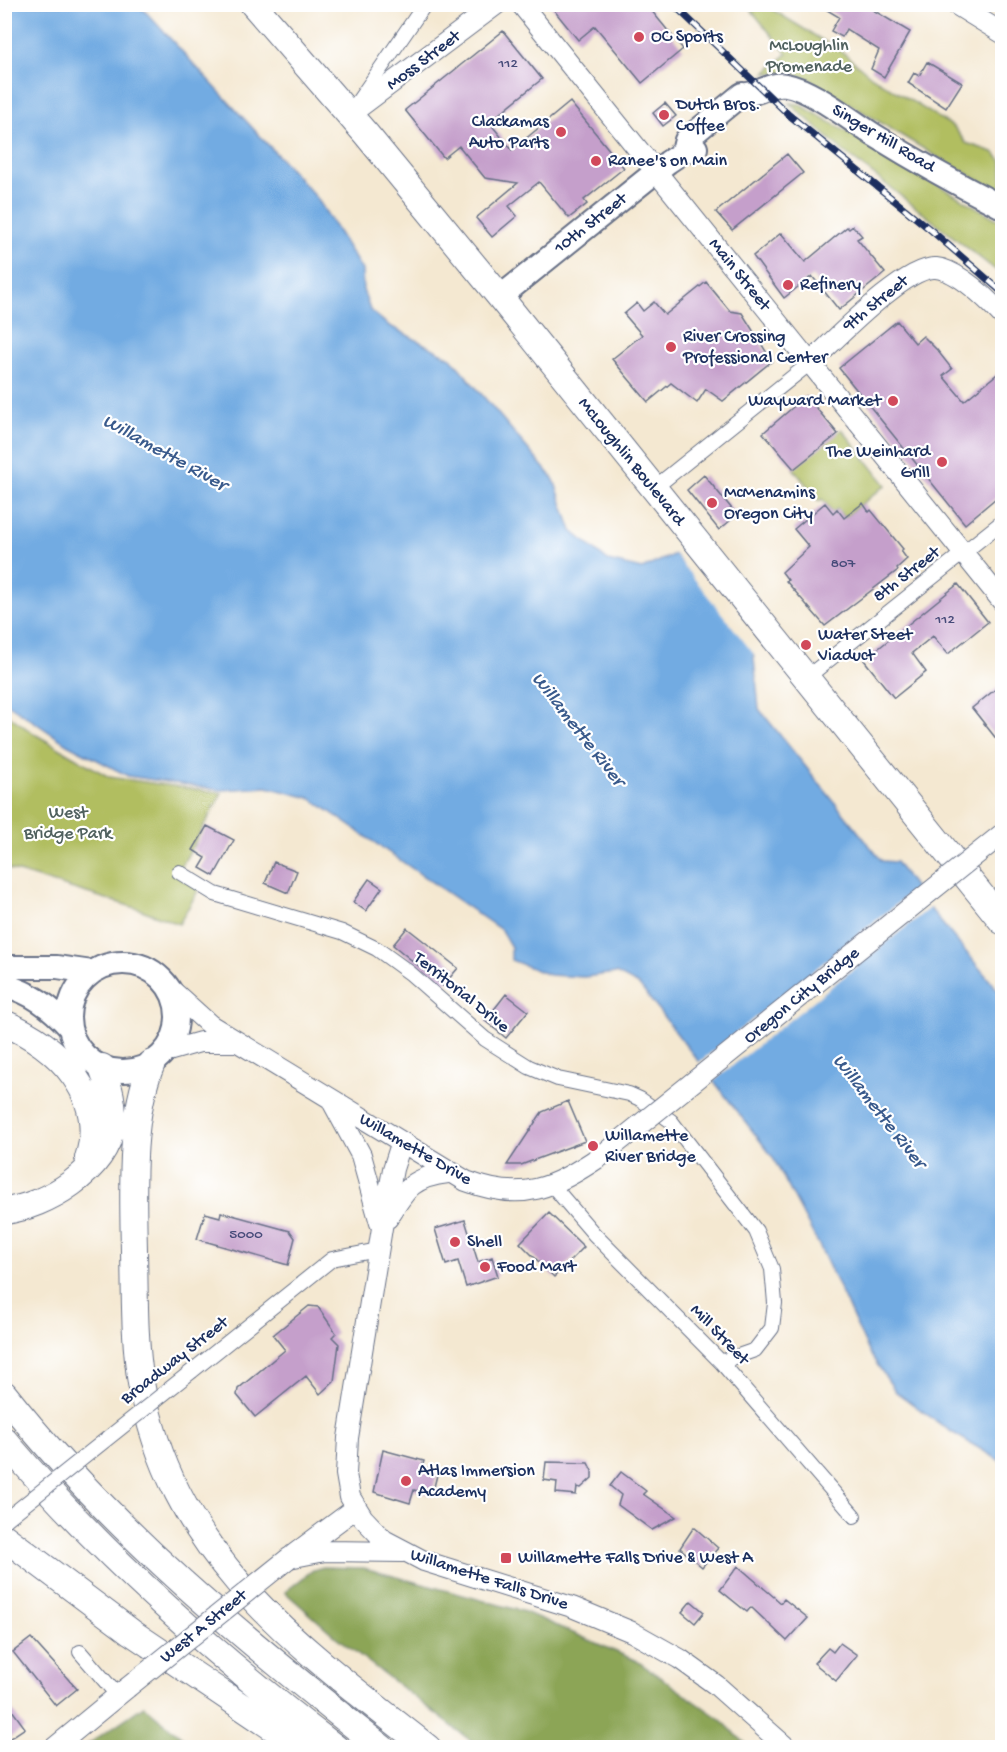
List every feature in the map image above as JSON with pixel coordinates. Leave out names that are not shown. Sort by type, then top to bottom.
[{"type":"highway","name":"McLoughlin Boulevard","points":[[249,5],[350,115],[500,297],[1002,921]]},
{"type":"highway","points":[[4,1023],[44,1045],[76,1078],[88,1098],[93,1116],[93,1143],[83,1173]]},
{"type":"highway","points":[[158,1057],[139,1104],[134,1213],[135,1298],[141,1382],[166,1472],[183,1506],[228,1573],[303,1647],[428,1748]]},
{"type":"highway","points":[[4,1211],[37,1204],[58,1193],[83,1173],[107,1144],[112,1124],[111,1092],[102,1067]]},
{"type":"highway","points":[[4,1394],[90,1492],[193,1592],[293,1678],[382,1748]]},
{"type":"highway","points":[[4,1440],[67,1511],[147,1588],[223,1657],[336,1748]]},
{"type":"highway","points":[[4,1537],[141,1639],[303,1748]]},
{"type":"main road","name":"Moss Street","points":[[350,115],[497,4]]},
{"type":"main road","name":"Main Street","points":[[521,4],[1002,601]]},
{"type":"main road","points":[[955,4],[1002,33]]},
{"type":"main road","name":"Singer Hill Road","points":[[756,92],[778,85],[797,89],[1002,207]]},
{"type":"main road","name":"10th Street","points":[[500,297],[656,171],[683,152],[693,150],[752,104],[756,92]]},
{"type":"main road","name":"9th Street","points":[[810,363],[840,333],[907,278],[925,269],[939,268],[975,289],[1002,315]]},
{"type":"main road","name":"Oregon City Bridge","points":[[601,1156],[1002,834]]},
{"type":"main road","points":[[158,1057],[174,1036],[177,1020],[175,1002],[168,987],[156,974],[141,966],[116,964],[92,972],[80,983],[73,997],[69,1012],[70,1028],[76,1044],[87,1058],[102,1067],[118,1071],[136,1070],[158,1057],[200,1042],[239,1042]]},
{"type":"main road","points":[[4,967],[57,967],[92,972]]},
{"type":"main road","points":[[4,985],[37,998],[70,1028]]},
{"type":"main road","name":"Willamette Drive","points":[[168,987],[203,1020],[448,1173],[484,1188],[506,1192],[537,1190],[552,1185],[601,1156]]},
{"type":"main road","points":[[332,1101],[361,1155],[382,1228]]},
{"type":"main road","name":"Willamette Falls Drive","points":[[401,1144],[393,1168],[378,1250],[348,1438],[347,1480],[356,1508],[376,1532],[404,1552],[572,1607],[632,1632],[680,1659],[716,1685],[787,1748]]},
{"type":"main road","points":[[382,1228],[405,1191],[414,1182],[431,1175],[448,1173]]},
{"type":"main road","name":"West A Street","points":[[54,1748],[289,1558],[356,1508]]},
{"type":"main road","points":[[289,1558],[325,1551],[404,1552]]},
{"type":"street","points":[[350,115],[425,4]]},
{"type":"street","name":"9th Street","points":[[656,493],[810,363]]},
{"type":"street","name":"8th Street","points":[[806,677],[1002,522]]},
{"type":"street","name":"Territorial Drive","points":[[179,872],[215,894],[331,928],[368,945],[410,973],[485,1039],[529,1067],[558,1079],[628,1094],[640,1099],[671,1121],[756,1231],[772,1269],[775,1303],[772,1328],[755,1350],[721,1362]]},
{"type":"street","name":"Mill Street","points":[[552,1185],[576,1214],[721,1362],[854,1516]]},
{"type":"street","name":"Broadway Street","points":[[4,1521],[332,1259],[378,1250]]},
{"type":"street","points":[[80,1652],[122,1692]]},
{"type":"green space","name":"McLoughlin Promenade","points":[[747,5],[765,5],[845,54],[872,77],[954,127],[966,143],[993,152],[1002,161],[1002,192],[952,166],[807,78],[789,73],[765,73],[787,54]]},
{"type":"green space","name":"McLoughlin Promenade","points":[[789,103],[799,104],[1002,222],[1002,275],[842,150]]},
{"type":"green space","points":[[842,429],[886,485],[844,518],[837,509],[833,513],[822,499],[819,501],[793,468]]},
{"type":"green space","name":"West Bridge Park","points":[[4,712],[33,733],[109,777],[222,793],[178,873],[200,887],[179,924],[139,909],[5,868]]},
{"type":"green space","points":[[323,1567],[364,1568],[525,1612],[637,1661],[720,1719],[749,1747],[479,1747],[336,1637],[285,1592],[313,1570]]},
{"type":"green space","points":[[144,1706],[194,1747],[84,1747]]},
{"type":"water","name":"Willamette River","points":[[134,4],[144,10],[317,198],[362,270],[363,290],[370,310],[388,325],[451,358],[554,480],[572,531],[608,561],[642,569],[675,554],[753,648],[759,709],[882,861],[896,862],[935,915],[1002,995],[1002,1462],[950,1431],[896,1392],[870,1354],[821,1249],[772,1156],[639,985],[616,973],[584,977],[549,975],[511,960],[511,947],[501,930],[310,798],[267,787],[221,790],[128,776],[67,744],[5,702],[4,5]]},
{"type":"pier","points":[[673,552],[677,552],[756,646],[757,658]]},
{"type":"pier","points":[[918,887],[932,906],[711,1083],[697,1064]]},
{"type":"building","name":"OC Sports","points":[[549,4],[646,4],[683,49],[642,83],[595,26],[578,40]]},
{"type":"building","points":[[817,4],[863,4],[910,32],[884,77],[871,69],[879,50],[846,29],[842,37],[831,31],[839,17]]},
{"type":"building","points":[[503,31],[542,79],[489,122],[512,150],[570,102],[624,168],[584,200],[587,204],[569,218],[539,182],[509,206],[517,216],[492,237],[476,218],[518,183],[485,178],[459,146],[444,158],[405,110]]},
{"type":"building","points":[[927,62],[962,83],[946,108],[908,83],[914,73],[919,76]]},
{"type":"building","name":"Dutch Bros. Coffee","points":[[665,103],[676,116],[663,126],[653,113]]},
{"type":"building","points":[[787,154],[803,173],[732,230],[716,212]]},
{"type":"building","points":[[853,226],[862,236],[857,239],[885,273],[839,310],[812,276],[784,298],[753,256],[781,233],[805,262],[847,227],[849,229]]},
{"type":"building","name":"River Crossing Professional Center","points":[[706,282],[730,311],[742,313],[772,361],[723,401],[706,389],[697,403],[671,383],[648,402],[612,359],[642,335],[624,314],[637,303],[643,311],[654,302],[665,315]]},
{"type":"building","points":[[897,321],[915,343],[923,336],[937,350],[952,369],[943,376],[964,401],[1002,370],[1002,493],[965,524],[839,368]]},
{"type":"building","points":[[806,396],[838,434],[794,469],[763,433]]},
{"type":"building","name":"McMenamins Oregon City","points":[[704,475],[737,515],[719,530],[687,490]]},
{"type":"building","points":[[825,503],[833,513],[837,509],[844,518],[863,503],[903,549],[901,551],[907,559],[897,568],[898,570],[825,626],[786,581],[788,580],[782,572],[809,547],[794,529]]},
{"type":"building","points":[[958,584],[988,622],[948,654],[933,636],[912,653],[926,672],[894,698],[864,660]]},
{"type":"building","points":[[1002,684],[1002,746],[972,708]]},
{"type":"building","points":[[207,826],[234,840],[214,876],[200,868],[206,858],[193,850]]},
{"type":"building","points":[[274,862],[297,871],[288,893],[265,883]]},
{"type":"building","points":[[369,879],[382,888],[366,911],[353,902]]},
{"type":"building","points":[[407,928],[458,968],[443,986],[393,945]]},
{"type":"building","points":[[506,994],[528,1011],[506,1038],[485,1021]]},
{"type":"building","points":[[568,1101],[585,1141],[521,1165],[507,1165],[542,1112]]},
{"type":"building","points":[[221,1212],[290,1231],[295,1238],[288,1265],[197,1239],[205,1213],[220,1217]]},
{"type":"building","points":[[549,1213],[584,1247],[554,1277],[520,1243]]},
{"type":"building","points":[[465,1220],[478,1262],[492,1257],[498,1276],[466,1287],[458,1261],[446,1265],[435,1229]]},
{"type":"building","points":[[309,1306],[318,1307],[336,1333],[332,1337],[339,1344],[334,1381],[320,1394],[306,1376],[255,1417],[237,1395],[238,1389],[285,1350],[273,1335]]},
{"type":"building","name":"Atlas Immersion Academy","points":[[383,1450],[424,1461],[422,1467],[438,1471],[432,1495],[414,1490],[410,1503],[374,1492]]},
{"type":"building","points":[[546,1462],[588,1463],[592,1471],[592,1478],[581,1488],[577,1487],[576,1495],[556,1493],[557,1482],[544,1480]]},
{"type":"building","points":[[621,1472],[646,1491],[643,1494],[676,1517],[652,1530],[618,1505],[621,1495],[610,1486]]},
{"type":"building","points":[[694,1527],[718,1548],[702,1567],[680,1548]]},
{"type":"building","points":[[738,1566],[781,1603],[784,1599],[808,1618],[787,1641],[751,1607],[747,1612],[720,1590]]},
{"type":"building","points":[[691,1601],[704,1612],[695,1623],[682,1612]]},
{"type":"building","points":[[31,1638],[77,1689],[56,1706],[13,1652]]},
{"type":"building","points":[[840,1643],[857,1655],[836,1681],[814,1663],[828,1648],[833,1652]]},
{"type":"building","points":[[4,1699],[25,1728],[4,1742]]},
{"type":"railway","points":[[673,4],[789,115],[932,231],[1002,292]]},
{"type":"place","name":"OC Sports","points":[[639,37]]},
{"type":"place","name":"Dutch Bros. Coffee","points":[[664,115]]},
{"type":"place","name":"Clackamas Auto Parts","points":[[561,132]]},
{"type":"place","name":"Ranee's on Main","points":[[596,161]]},
{"type":"place","name":"Refinery","points":[[788,285]]},
{"type":"place","name":"River Crossing Professional Center","points":[[671,347]]},
{"type":"place","name":"Wayward Market","points":[[893,401]]},
{"type":"place","name":"The Weinhard Grill","points":[[942,462]]},
{"type":"place","name":"McMenamins Oregon City","points":[[712,503]]},
{"type":"place","name":"Water Steet Viaduct","points":[[806,645]]},
{"type":"place","name":"Willamette River Bridge","points":[[593,1146]]},
{"type":"place","name":"Shell","points":[[455,1242]]},
{"type":"place","name":"Food Mart","points":[[485,1267]]},
{"type":"place","name":"Atlas Immersion Academy","points":[[406,1481]]},
{"type":"place","name":"Willamette Falls Drive & West A","points":[[506,1558]]}]
